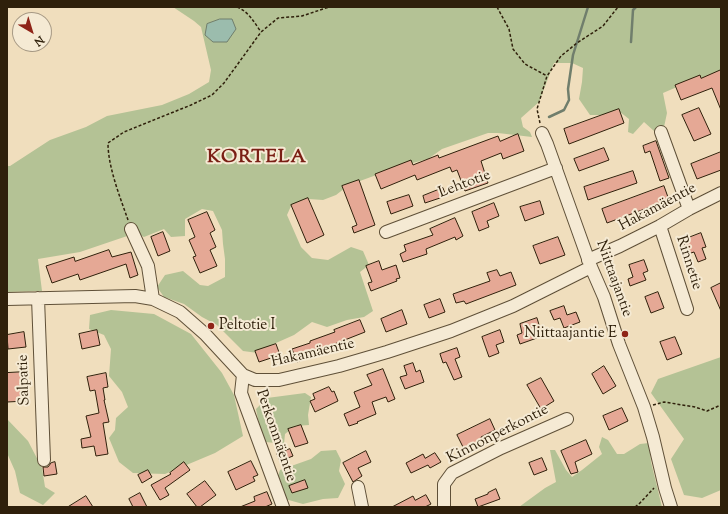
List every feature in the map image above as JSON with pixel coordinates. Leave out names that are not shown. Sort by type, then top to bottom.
[{"type":"street","points":[[661,132],[689,209]]},
{"type":"street","name":"Niittaajantie","points":[[542,133],[604,297],[619,344],[644,407],[670,507]]},
{"type":"street","name":"Lehtotie","points":[[386,232],[556,168]]},
{"type":"street","name":"Hakamäentie","points":[[243,375],[255,380],[279,380],[339,366],[388,352],[451,331],[513,306],[620,246],[721,193]]},
{"type":"street","name":"Rinnetie","points":[[660,226],[687,309]]},
{"type":"street","points":[[131,229],[148,266],[153,299]]},
{"type":"street","points":[[7,299],[135,296],[153,299],[180,312],[205,334],[243,375]]},
{"type":"street","name":"Salpatie","points":[[38,298],[44,460]]},
{"type":"street","name":"Perkonmäentie","points":[[243,375],[241,393],[283,507]]},
{"type":"street","name":"Kinnonperkontie","points":[[444,507],[444,484],[452,473],[501,448],[567,419]]},
{"type":"street","points":[[358,487],[362,507]]},
{"type":"path","points":[[237,7],[242,8],[250,15],[261,32]]},
{"type":"path","points":[[131,229],[114,177],[108,154],[108,143],[124,132],[212,95],[224,83],[261,32],[278,18],[302,16],[329,7]]},
{"type":"path","points":[[497,7],[509,29],[513,48],[525,64],[547,76]]},
{"type":"path","points":[[542,133],[537,109],[547,76],[561,56],[577,42],[603,26],[618,7]]},
{"type":"path","points":[[644,407],[664,402],[695,407],[707,411],[721,405]]},
{"type":"path","points":[[635,507],[640,504],[663,478]]},
{"type":"green space","points":[[173,7],[721,7],[721,71],[708,78],[691,81],[663,93],[667,113],[664,127],[654,131],[644,122],[633,134],[628,132],[629,119],[620,112],[607,115],[590,115],[579,99],[583,68],[572,63],[554,63],[539,102],[521,118],[523,127],[530,132],[532,137],[488,133],[442,149],[428,159],[401,166],[349,185],[336,195],[323,200],[309,199],[291,206],[287,215],[301,247],[312,258],[328,260],[351,247],[363,251],[369,265],[360,272],[373,311],[364,317],[347,320],[327,327],[312,322],[294,335],[258,353],[243,351],[217,325],[202,317],[184,304],[164,297],[157,287],[165,275],[183,271],[200,285],[208,286],[225,277],[222,230],[213,211],[202,209],[185,219],[185,236],[171,237],[164,229],[144,237],[136,233],[80,252],[38,259],[42,291],[7,292],[7,166],[10,166],[50,140],[86,127],[107,116],[162,105],[189,94],[209,82],[211,70],[201,27]]},
{"type":"green space","points":[[111,310],[154,314],[191,334],[222,373],[234,395],[243,436],[215,453],[165,474],[133,473],[119,462],[109,438],[115,430],[116,418],[128,407],[122,392],[109,376],[111,349],[104,335],[89,329],[90,315]]},
{"type":"green space","points":[[721,357],[721,490],[702,498],[684,495],[671,459],[684,439],[651,393],[658,379]]},
{"type":"green space","points":[[305,393],[311,397],[308,415],[309,425],[295,426],[285,434],[284,444],[266,442],[259,424],[256,409],[267,398]]},
{"type":"green space","points":[[7,419],[28,441],[42,468],[45,487],[55,493],[43,505],[20,493],[15,471],[7,453]]},
{"type":"green space","points":[[602,437],[608,440],[617,454],[624,454],[640,444],[649,443],[651,462],[662,507],[519,507],[556,482],[550,450],[555,450],[566,470],[572,477],[602,454],[599,447]]},
{"type":"green space","points":[[336,450],[341,460],[339,471],[345,484],[338,498],[323,499],[303,504],[285,499],[277,479],[280,470],[311,459],[321,451]]},
{"type":"shaded area","points":[[220,19],[232,19],[236,29],[227,42],[213,42],[205,35],[207,24]]},
{"type":"building","points":[[721,70],[721,110],[712,88],[681,100],[675,85],[700,75],[701,78]]},
{"type":"building","points":[[699,108],[711,134],[694,141],[682,115]]},
{"type":"building","points":[[619,109],[624,123],[569,144],[564,129]]},
{"type":"building","points":[[518,134],[524,151],[503,159],[501,153],[481,161],[488,183],[465,191],[457,170],[452,172],[450,167],[417,180],[415,175],[381,189],[375,174],[411,160],[413,165],[438,155],[439,158],[498,136],[500,141]]},
{"type":"building","points":[[656,141],[669,178],[660,181],[650,151],[645,153],[643,146]]},
{"type":"building","points":[[604,148],[609,160],[579,171],[574,159]]},
{"type":"building","points":[[721,152],[721,170],[697,179],[691,164]]},
{"type":"building","points":[[633,171],[637,183],[588,200],[584,187]]},
{"type":"building","points":[[359,180],[375,225],[354,233],[352,227],[357,225],[342,186]]},
{"type":"building","points":[[664,186],[669,200],[607,223],[602,209]]},
{"type":"building","points":[[443,188],[446,196],[425,203],[423,196]]},
{"type":"building","points":[[409,195],[413,206],[391,214],[387,202]]},
{"type":"building","points":[[308,198],[324,235],[307,243],[291,205]]},
{"type":"building","points":[[540,201],[544,214],[525,221],[520,207]]},
{"type":"building","points":[[494,203],[499,216],[487,221],[489,227],[479,231],[472,212]]},
{"type":"building","points":[[207,212],[215,230],[210,233],[216,247],[210,250],[217,266],[200,273],[193,257],[196,256],[189,240],[195,237],[188,220]]},
{"type":"building","points":[[455,218],[463,236],[456,240],[455,237],[426,249],[427,254],[403,262],[400,254],[406,251],[404,245],[433,235],[430,229]]},
{"type":"building","points":[[163,232],[170,251],[158,256],[151,237]]},
{"type":"building","points":[[701,233],[706,247],[702,248],[706,259],[698,262],[694,252],[688,254],[683,240]]},
{"type":"building","points":[[558,237],[565,255],[540,264],[533,246]]},
{"type":"building","points":[[109,250],[112,257],[131,252],[138,275],[130,278],[126,264],[80,280],[78,274],[52,283],[46,266],[74,257],[75,261]]},
{"type":"building","points":[[644,260],[648,271],[643,273],[646,280],[630,286],[628,279],[633,277],[629,265]]},
{"type":"building","points":[[379,261],[382,270],[396,265],[400,278],[396,279],[397,281],[371,291],[368,283],[372,282],[366,266]]},
{"type":"building","points":[[497,270],[500,276],[511,272],[516,285],[466,304],[464,301],[456,303],[453,294],[490,281],[487,273]]},
{"type":"building","points":[[721,283],[721,311],[711,288]]},
{"type":"building","points":[[658,292],[664,308],[651,313],[645,297]]},
{"type":"building","points":[[440,299],[445,312],[429,318],[424,305]]},
{"type":"building","points":[[564,306],[567,315],[576,312],[580,322],[564,328],[560,318],[554,320],[550,311]]},
{"type":"building","points":[[402,310],[407,324],[386,332],[381,319]]},
{"type":"building","points":[[537,318],[540,328],[534,330],[537,338],[520,344],[517,335],[522,333],[520,324]]},
{"type":"building","points":[[360,320],[365,332],[332,345],[333,347],[306,356],[306,358],[297,362],[292,349],[310,343],[310,341],[335,332],[334,330]]},
{"type":"building","points":[[97,330],[100,345],[82,349],[79,334]]},
{"type":"building","points":[[500,330],[504,342],[496,345],[499,353],[489,357],[482,337]]},
{"type":"building","points":[[24,332],[26,347],[8,349],[7,335]]},
{"type":"building","points":[[675,337],[682,354],[667,360],[660,342]]},
{"type":"building","points":[[276,344],[280,355],[259,362],[255,351]]},
{"type":"building","points":[[457,348],[460,357],[455,359],[462,377],[454,380],[446,362],[443,363],[440,354]]},
{"type":"building","points":[[413,363],[416,372],[420,370],[424,382],[405,389],[400,377],[407,375],[404,366]]},
{"type":"building","points":[[604,366],[616,386],[603,394],[592,374]]},
{"type":"building","points":[[383,369],[395,399],[388,402],[386,397],[372,402],[376,414],[349,426],[344,414],[360,407],[354,392],[372,385],[367,375]]},
{"type":"building","points":[[25,372],[26,401],[7,402],[7,373]]},
{"type":"building","points":[[106,373],[108,387],[103,388],[109,422],[103,423],[108,454],[96,456],[94,446],[82,448],[81,439],[91,437],[86,416],[99,413],[95,390],[90,391],[87,377]]},
{"type":"building","points":[[541,378],[554,401],[541,409],[527,385]]},
{"type":"building","points":[[329,387],[332,392],[334,391],[338,401],[315,412],[310,401],[315,399],[313,394]]},
{"type":"building","points":[[622,408],[628,421],[609,430],[603,416]]},
{"type":"building","points":[[490,419],[495,430],[481,437],[482,440],[464,449],[457,435]]},
{"type":"building","points":[[301,425],[308,443],[295,447],[288,429]]},
{"type":"building","points":[[586,440],[592,454],[575,462],[578,472],[571,474],[561,451]]},
{"type":"building","points":[[290,449],[293,456],[280,461],[277,454]]},
{"type":"building","points":[[366,451],[371,462],[358,468],[362,476],[353,482],[343,463]]},
{"type":"building","points":[[435,453],[441,462],[430,468],[428,465],[411,473],[406,463],[423,454],[425,458]]},
{"type":"building","points":[[542,458],[547,470],[534,475],[529,463]]},
{"type":"building","points":[[251,461],[258,475],[253,477],[255,481],[236,490],[228,472]]},
{"type":"building","points":[[55,462],[57,474],[44,476],[43,467],[48,467],[51,463]]},
{"type":"building","points":[[184,462],[190,470],[165,488],[169,495],[160,500],[151,485],[171,474],[170,473]]},
{"type":"building","points":[[148,470],[152,477],[142,483],[138,475]]},
{"type":"building","points":[[305,480],[308,488],[292,493],[289,486]]},
{"type":"building","points":[[205,481],[216,495],[200,507],[197,507],[187,494]]},
{"type":"building","points":[[496,489],[500,499],[478,507],[475,499]]},
{"type":"building","points":[[267,492],[272,504],[265,507],[240,507],[255,501],[254,497]]},
{"type":"building","points":[[140,493],[147,507],[133,507],[129,499]]},
{"type":"building","points":[[426,495],[431,504],[425,507],[392,507],[413,496],[415,500]]},
{"type":"building","points":[[86,496],[93,507],[68,507]]},
{"type":"waterway","points":[[549,117],[564,110],[569,100],[568,89],[573,55],[588,7]]},
{"type":"waterway","points":[[631,42],[633,10],[636,7]]},
{"type":"place","name":"Peltotie I","points":[[211,326]]},
{"type":"place","name":"Niittaajantie E","points":[[625,334]]},
{"type":"district","name":"KORTELA","points":[[257,159]]}]
